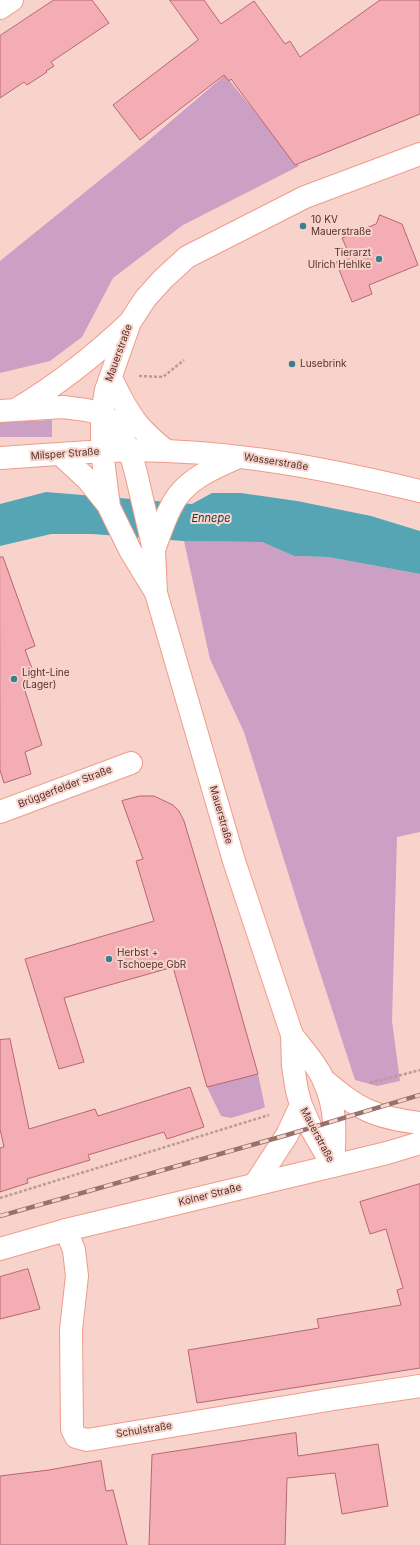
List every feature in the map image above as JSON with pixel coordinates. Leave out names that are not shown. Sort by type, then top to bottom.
[{"type":"main road","points":[[0,8],[12,0]]},
{"type":"main road","name":"Mauerstraße","points":[[156,593],[130,550],[96,478],[102,452],[102,414],[106,390],[130,322],[145,299],[187,258],[305,197],[419,158]]},
{"type":"main road","points":[[7,411],[37,397],[104,347],[130,322]]},
{"type":"main road","points":[[111,378],[134,420],[165,450]]},
{"type":"main road","points":[[7,411],[63,408],[86,410],[102,414],[114,424],[130,451]]},
{"type":"main road","name":"Wasserstraße","points":[[130,451],[165,450],[240,456],[345,473],[420,491]]},
{"type":"main road","name":"Mauerstraße","points":[[130,451],[154,550],[156,593],[234,861],[292,1035],[293,1066],[297,1091],[301,1105],[311,1128],[333,1166]]},
{"type":"main road","name":"Milsper Straße","points":[[0,458],[130,451]]},
{"type":"main road","points":[[62,455],[96,478]]},
{"type":"main road","points":[[154,550],[170,507],[178,495],[195,479],[240,456]]},
{"type":"main road","name":"Brüggerfelder Straße","points":[[0,812],[130,763]]},
{"type":"main road","name":"Mauerstraße","points":[[292,1035],[331,1086],[330,1096],[336,1135],[333,1166]]},
{"type":"main road","points":[[331,1086],[367,1111],[376,1115],[400,1121],[420,1123]]},
{"type":"main road","points":[[255,1184],[287,1135],[301,1105]]},
{"type":"main road","name":"Kölner Straße","points":[[0,1249],[66,1230],[420,1144]]},
{"type":"main road","name":"Schulstraße","points":[[66,1230],[74,1250],[77,1276],[71,1330],[72,1429],[76,1437],[87,1440],[420,1386]]},
{"type":"path","points":[[111,378],[136,376],[163,377],[184,360]]},
{"type":"path","points":[[331,1086],[366,1084],[420,1070]]},
{"type":"path","points":[[0,1198],[301,1105]]},
{"type":"shaded area","points":[[225,75],[299,166],[183,225],[113,278],[82,337],[50,361],[0,373],[0,261],[142,146]]},
{"type":"shaded area","points":[[52,420],[52,437],[0,437],[0,422]]},
{"type":"shaded area","points":[[184,541],[262,542],[294,556],[328,557],[420,574],[420,832],[397,837],[392,1021],[400,1081],[377,1086],[355,1080],[244,732],[210,659]]},
{"type":"shaded area","points":[[258,1074],[265,1107],[231,1118],[221,1116],[207,1087]]},
{"type":"water","name":"Ennepe","points":[[46,492],[192,504],[212,493],[241,493],[297,501],[371,516],[420,531],[420,574],[328,557],[294,556],[262,542],[184,541],[92,534],[51,534],[0,546],[0,504]]},
{"type":"building","points":[[54,0],[92,0],[109,23],[51,62],[54,66],[46,71],[47,72],[27,85],[24,82],[0,98],[0,36]]},
{"type":"building","points":[[170,0],[204,0],[221,24],[254,1],[285,44],[290,41],[300,57],[380,0],[420,0],[420,114],[295,165],[231,79],[229,81],[224,75],[140,140],[113,105],[198,40]]},
{"type":"building","name":"Tierarzt Ulrich Hehlke","points":[[380,215],[402,224],[418,265],[369,285],[372,294],[352,302],[336,262],[350,256],[342,238],[376,224]]},
{"type":"building","name":"Light-Line (Lager)","points":[[0,557],[3,557],[35,646],[25,650],[35,676],[22,681],[42,745],[25,752],[31,774],[4,783],[0,770]]},
{"type":"building","points":[[140,796],[154,796],[173,805],[179,811],[184,821],[258,1074],[207,1087],[173,967],[64,998],[84,1062],[59,1069],[25,959],[154,921],[136,861],[143,859],[122,801]]},
{"type":"building","points":[[10,1039],[29,1129],[95,1109],[98,1116],[190,1087],[204,1127],[167,1139],[164,1132],[88,1155],[90,1160],[27,1179],[28,1183],[0,1192],[0,1148],[4,1147],[0,1129],[0,1040]]},
{"type":"building","points":[[420,1184],[420,1368],[197,1403],[188,1350],[319,1328],[317,1319],[401,1305],[397,1290],[403,1288],[386,1229],[370,1234],[360,1202]]},
{"type":"building","points":[[28,1269],[40,1309],[0,1319],[0,1277]]},
{"type":"building","points":[[296,1433],[298,1456],[378,1444],[388,1506],[342,1514],[335,1473],[287,1478],[285,1545],[149,1545],[152,1455]]},
{"type":"building","points":[[101,1461],[106,1491],[113,1490],[127,1545],[0,1545],[0,1476],[49,1470]]},
{"type":"railway","points":[[0,1216],[287,1135],[420,1095]]},
{"type":"place","name":"10 KV Mauerstraße","points":[[303,226]]},
{"type":"place","name":"Tierarzt Ulrich Hehlke","points":[[379,259]]},
{"type":"place","name":"Lusebrink","points":[[292,364]]},
{"type":"place","name":"Light-Line (Lager)","points":[[14,679]]},
{"type":"place","name":"Herbst + Tschoepe GbR","points":[[109,959]]}]
